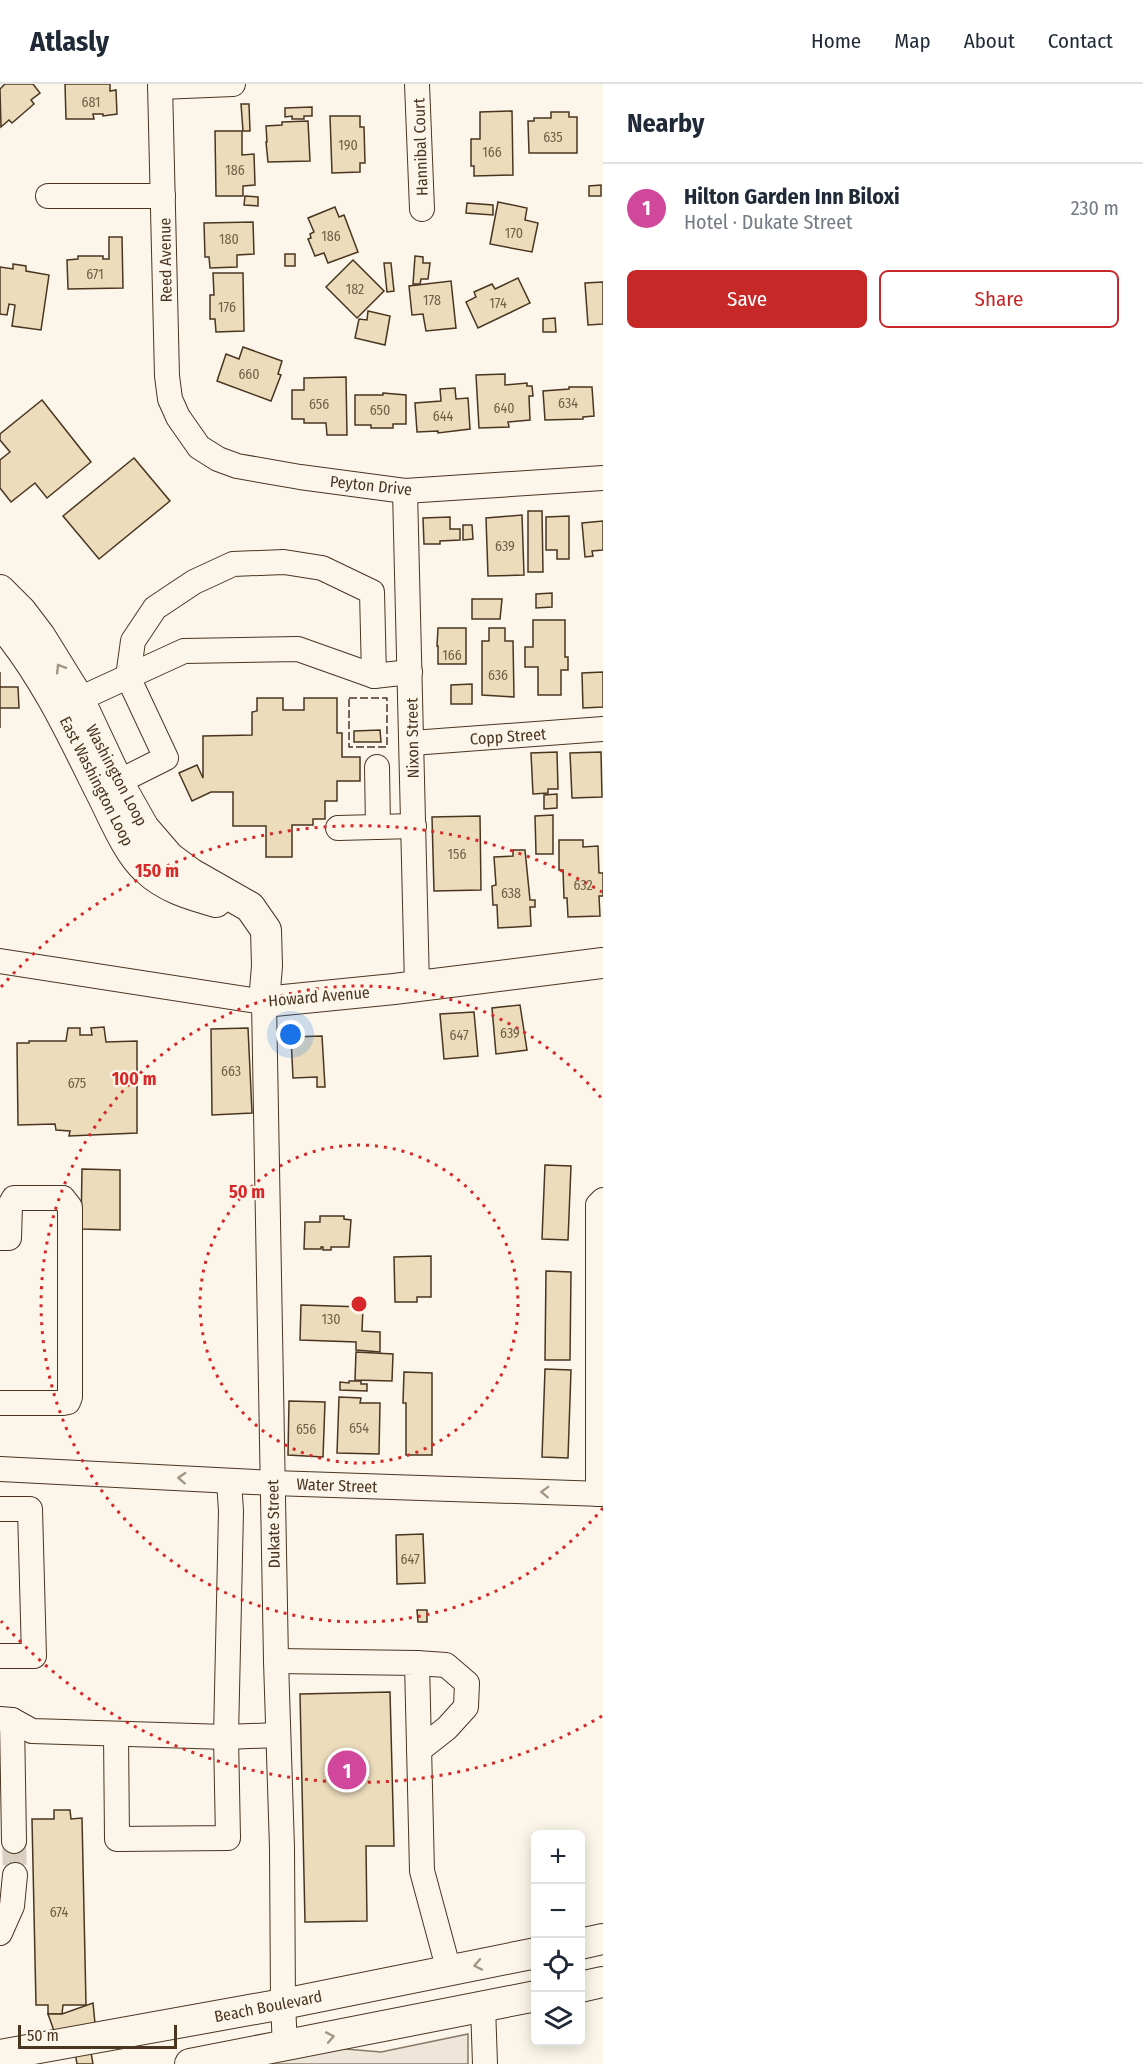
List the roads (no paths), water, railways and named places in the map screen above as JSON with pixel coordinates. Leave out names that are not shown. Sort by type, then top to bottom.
[{"type":"main road","points":[[0,590],[21,611],[40,636],[69,704]]},
{"type":"main road","name":"East Washington Loop","points":[[0,622],[69,704],[109,786],[125,840],[146,869],[172,888],[225,905],[243,918],[254,935],[255,965],[264,1002]]},
{"type":"main road","name":"Howard Avenue","points":[[264,1002],[603,963]]},
{"type":"main road","points":[[585,1943],[603,1939]]},
{"type":"main road","name":"Beach Boulevard","points":[[0,2055],[283,2004],[531,1954]]},
{"type":"main road","points":[[585,1985],[603,1982]]},
{"type":"main road","points":[[190,2064],[531,1997]]},
{"type":"street","points":[[160,85],[233,84]]},
{"type":"street","name":"Hannibal Court","points":[[417,84],[422,209]]},
{"type":"street","name":"Reed Avenue","points":[[160,85],[167,376],[170,399],[188,432]]},
{"type":"street","points":[[48,196],[163,196]]},
{"type":"street","name":"Peyton Drive","points":[[188,432],[200,447],[218,459],[237,466],[405,491],[603,478]]},
{"type":"street","name":"Nixon Street","points":[[405,491],[417,986]]},
{"type":"street","points":[[109,786],[166,758],[128,677],[133,641],[155,608],[194,582],[232,564],[284,562],[322,568],[372,592],[374,676]]},
{"type":"street","points":[[69,704],[184,651],[298,649],[374,676],[410,672]]},
{"type":"street","name":"Copp Street","points":[[412,743],[603,729]]},
{"type":"street","points":[[377,767],[378,827]]},
{"type":"street","points":[[338,828],[414,826]]},
{"type":"street","name":"Howard Avenue","points":[[0,961],[264,1002]]},
{"type":"street","name":"Dukate Street","points":[[264,1002],[285,2046]]},
{"type":"street","points":[[0,1238],[9,1238],[9,1205],[14,1198],[63,1198],[70,1207],[70,1397],[68,1402],[63,1403],[0,1403]]},
{"type":"street","points":[[600,1494],[598,1205],[603,1200]]},
{"type":"street","name":"Water Street","points":[[0,1469],[273,1483],[600,1494]]},
{"type":"street","points":[[0,1656],[34,1656],[30,1471]]},
{"type":"street","points":[[116,1734],[117,1839],[228,1838],[226,1737],[230,1481]]},
{"type":"street","points":[[0,1509],[30,1509]]},
{"type":"street","points":[[276,1661],[446,1665],[467,1683],[466,1707],[447,1728],[419,1750]]},
{"type":"street","points":[[417,1663],[422,1871],[449,1971]]},
{"type":"street","points":[[9,1830],[6,1719],[32,1731],[226,1737],[278,1735]]},
{"type":"street","points":[[3,1918],[12,1906],[15,1875]]},
{"type":"street","points":[[483,2006],[485,2064]]},
{"type":"tunnel","points":[[14,1841],[15,1875]]},
{"type":"place","name":"Hilton Garden Inn Biloxi","points":[[347,1770]]}]
